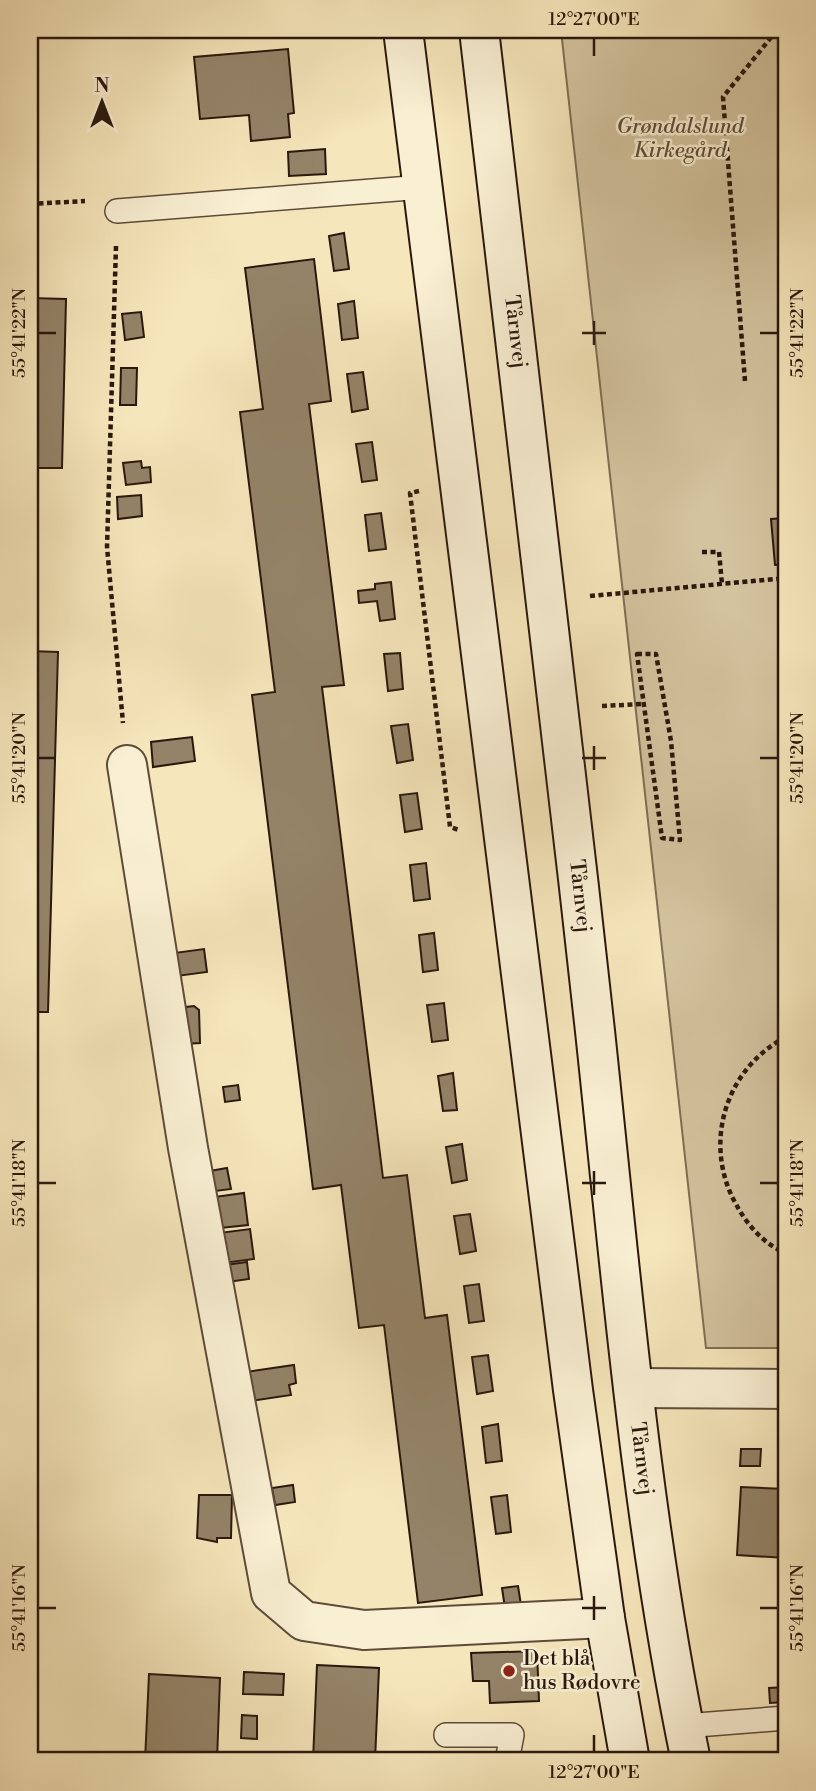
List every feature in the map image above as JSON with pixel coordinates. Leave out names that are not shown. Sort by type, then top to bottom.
[{"type":"street","points":[[403,30],[573,1390],[605,1618],[630,1761]]},
{"type":"street","name":"Tårnvej","points":[[479,30],[547,600],[634,1388],[688,1743]]},
{"type":"street","points":[[127,765],[188,1148],[271,1593],[304,1621],[364,1630],[605,1618]]},
{"type":"street","points":[[634,1388],[786,1389]]},
{"type":"lane","points":[[117,211],[423,187]]},
{"type":"lane","points":[[688,1743],[786,1718]]},
{"type":"lane","points":[[446,1735],[512,1735],[507,1761]]},
{"type":"path","points":[[745,381],[723,97],[777,30]]},
{"type":"path","points":[[30,204],[105,200],[117,211],[107,547],[127,765]]},
{"type":"path","points":[[450,827],[410,493],[461,484]]},
{"type":"path","points":[[702,552],[719,552],[722,584]]},
{"type":"path","points":[[547,600],[786,578]]},
{"type":"path","points":[[637,654],[656,654],[670,740],[680,840],[662,838],[637,654]]},
{"type":"path","points":[[786,1037],[768,1046],[740,1075],[724,1111],[719,1150],[727,1189],[747,1223],[776,1249],[786,1253]]},
{"type":"green space","name":"Grøndalslund Kirkegård","points":[[561,30],[786,30],[786,1348],[706,1348]]},
{"type":"building","points":[[288,49],[294,113],[288,114],[290,137],[251,141],[249,115],[200,119],[194,57]]},
{"type":"building","points":[[325,149],[326,174],[289,176],[288,152]]},
{"type":"building","points":[[344,233],[349,269],[334,271],[329,236]]},
{"type":"building","points":[[314,259],[331,401],[309,404],[344,685],[322,687],[383,1178],[407,1175],[425,1318],[447,1315],[482,1595],[418,1603],[384,1325],[359,1328],[341,1185],[313,1189],[252,695],[275,692],[240,412],[263,409],[245,268]]},
{"type":"building","points":[[30,298],[66,299],[62,468],[30,468]]},
{"type":"building","points":[[354,301],[358,338],[342,340],[338,304]]},
{"type":"building","points":[[141,312],[144,337],[125,340],[122,314]]},
{"type":"building","points":[[121,368],[137,368],[136,405],[120,405]]},
{"type":"building","points":[[363,372],[368,409],[352,412],[347,374]]},
{"type":"building","points":[[372,442],[377,480],[362,482],[356,444]]},
{"type":"building","points":[[141,461],[142,468],[150,467],[151,482],[126,485],[123,463]]},
{"type":"building","points":[[141,495],[142,516],[118,519],[117,497]]},
{"type":"building","points":[[381,513],[386,549],[369,551],[365,515]]},
{"type":"building","points":[[786,518],[786,564],[775,565],[771,519]]},
{"type":"building","points":[[391,582],[395,619],[380,621],[377,601],[359,603],[358,591],[375,589],[375,584]]},
{"type":"building","points":[[30,651],[58,652],[48,1012],[30,1012]]},
{"type":"building","points":[[400,653],[403,689],[388,691],[384,654]]},
{"type":"building","points":[[408,724],[413,760],[397,763],[391,726]]},
{"type":"building","points":[[192,737],[195,761],[153,767],[151,742]]},
{"type":"building","points":[[417,793],[422,829],[405,832],[400,795]]},
{"type":"building","points":[[426,863],[430,899],[414,901],[410,865]]},
{"type":"building","points":[[434,933],[438,970],[423,972],[419,935]]},
{"type":"building","points":[[204,949],[207,972],[177,976],[174,953]]},
{"type":"building","points":[[444,1003],[448,1040],[432,1042],[427,1005]]},
{"type":"building","points":[[194,1006],[199,1010],[200,1043],[184,1044],[186,1007]]},
{"type":"building","points":[[453,1073],[457,1110],[443,1111],[438,1076]]},
{"type":"building","points":[[238,1085],[240,1100],[225,1102],[223,1087]]},
{"type":"building","points":[[462,1144],[467,1180],[452,1183],[446,1147]]},
{"type":"building","points":[[227,1168],[231,1189],[208,1192],[204,1172]]},
{"type":"building","points":[[244,1193],[248,1225],[211,1229],[207,1198]]},
{"type":"building","points":[[470,1214],[476,1251],[460,1254],[454,1216]]},
{"type":"building","points":[[250,1229],[254,1259],[216,1264],[211,1234]]},
{"type":"building","points":[[247,1262],[249,1279],[220,1283],[218,1266]]},
{"type":"building","points":[[479,1284],[484,1321],[469,1323],[464,1286]]},
{"type":"building","points":[[488,1355],[493,1391],[477,1394],[472,1357]]},
{"type":"building","points":[[294,1365],[296,1383],[289,1385],[291,1395],[251,1401],[246,1372]]},
{"type":"building","points":[[498,1424],[502,1461],[486,1463],[482,1427]]},
{"type":"building","points":[[741,1449],[761,1449],[760,1466],[740,1466]]},
{"type":"building","points":[[293,1485],[295,1502],[275,1505],[272,1488]]},
{"type":"building","points":[[741,1487],[786,1489],[786,1558],[737,1555]]},
{"type":"building","points":[[199,1495],[232,1495],[231,1538],[217,1538],[217,1542],[197,1538]]},
{"type":"building","points":[[507,1495],[511,1532],[496,1534],[491,1497]]},
{"type":"building","points":[[518,1586],[521,1605],[505,1608],[502,1588]]},
{"type":"building","points":[[537,1651],[539,1701],[490,1703],[489,1681],[473,1681],[471,1653]]},
{"type":"building","points":[[317,1665],[379,1668],[375,1761],[313,1761]]},
{"type":"building","points":[[244,1672],[284,1674],[283,1695],[243,1694]]},
{"type":"building","points":[[149,1674],[220,1678],[217,1761],[145,1761]]},
{"type":"building","points":[[786,1687],[786,1702],[770,1703],[769,1688]]},
{"type":"building","points":[[242,1715],[257,1716],[257,1739],[241,1738]]},
{"type":"place","name":"Det blå hus Rødovre","points":[[509,1671]]}]
